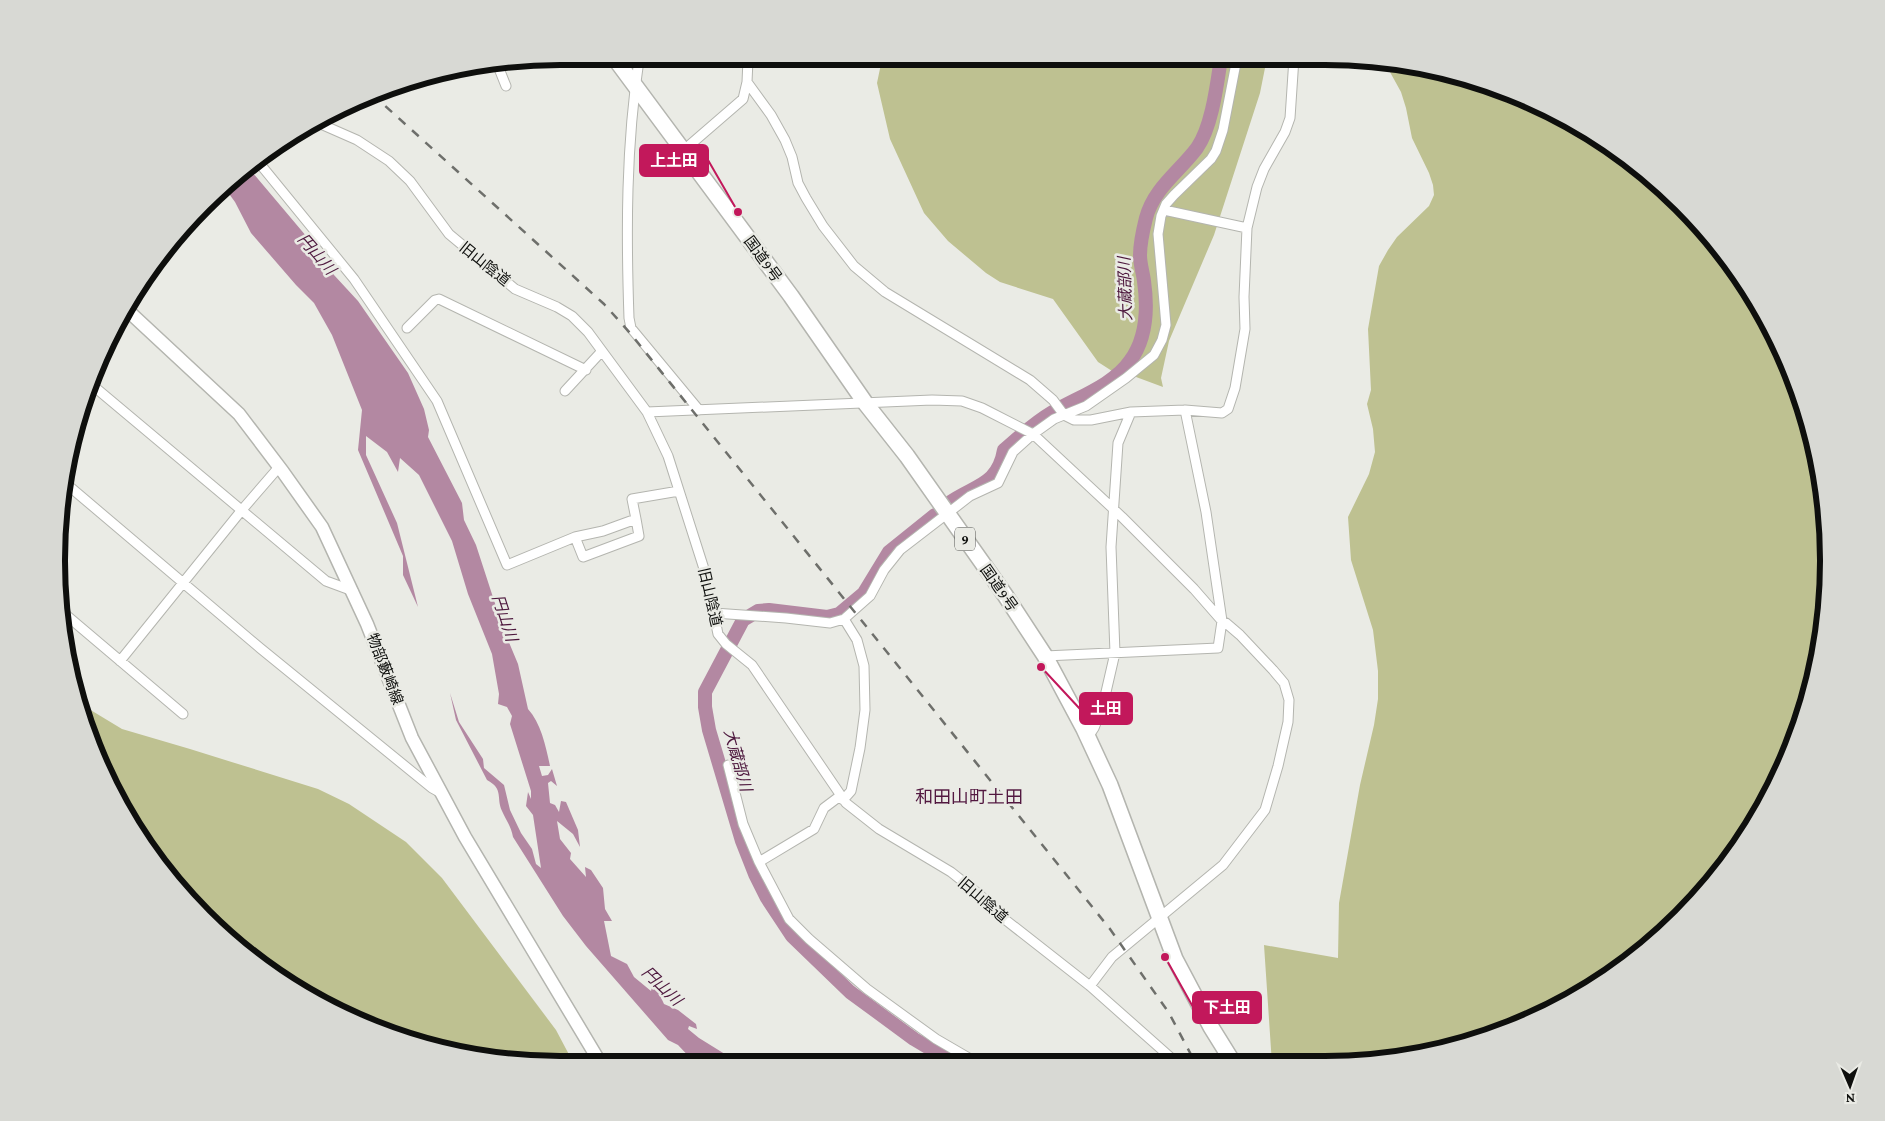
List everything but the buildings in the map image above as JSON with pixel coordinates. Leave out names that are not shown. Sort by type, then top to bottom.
[{"type":"highway","name":"国道9号","points":[[620,65],[791,296],[866,404],[907,456],[1006,596],[1045,656],[1088,737],[1110,785],[1175,959],[1229,1056]]},
{"type":"main road","name":"物部藪崎線","points":[[131,313],[239,414],[322,527],[353,592],[412,738],[465,837],[596,1056]]},
{"type":"street","points":[[638,65],[631,117],[626,232],[629,318],[631,328],[699,410]]},
{"type":"street","points":[[684,150],[743,100],[747,82],[748,65]]},
{"type":"street","points":[[714,613],[830,623],[844,619],[870,596],[884,570],[900,550],[970,496],[998,483],[1013,452],[1033,434],[1054,419],[1086,406],[1126,378],[1154,355],[1162,340],[1166,325],[1158,234],[1164,210],[1174,195],[1211,159],[1216,151],[1224,130],[1236,65]]},
{"type":"street","points":[[747,82],[771,115],[785,140],[792,156],[798,183],[806,198],[823,226],[854,266],[885,292],[1030,380],[1053,400],[1064,415],[1074,420],[1091,420],[1131,412],[1185,410],[1222,413],[1228,409],[1235,388],[1245,328],[1244,297],[1247,228],[1257,187],[1264,169],[1285,132],[1290,118],[1294,65]]},
{"type":"street","points":[[499,69],[506,86]]},
{"type":"street","name":"旧山陰道","points":[[324,125],[357,140],[389,161],[410,181],[449,234],[515,289],[557,307],[572,316],[588,332],[647,412],[668,456],[705,572],[718,634],[729,647],[752,666],[842,798],[879,829],[951,872],[980,895],[998,914],[1090,986],[1169,1056]]},
{"type":"street","points":[[261,165],[354,279],[437,401],[507,565],[575,537],[636,519]]},
{"type":"street","points":[[1164,210],[1247,228]]},
{"type":"street","points":[[407,328],[434,300],[439,299],[586,370]]},
{"type":"street","points":[[565,391],[602,351]]},
{"type":"street","points":[[96,388],[326,582],[353,592]]},
{"type":"street","points":[[647,412],[932,400],[962,401],[982,408],[1033,434],[1194,589],[1222,621],[1240,635],[1284,683],[1289,700],[1288,722],[1265,810],[1222,865],[1112,957],[1090,986]]},
{"type":"street","points":[[1045,656],[1218,648],[1222,621],[1206,512],[1185,410]]},
{"type":"street","points":[[1088,737],[1094,728],[1103,705],[1115,652],[1111,547],[1118,442],[1131,412]]},
{"type":"street","points":[[120,661],[279,467]]},
{"type":"street","points":[[71,487],[352,723],[442,794]]},
{"type":"street","points":[[575,537],[583,557],[639,536],[632,499],[679,491]]},
{"type":"street","points":[[68,617],[183,714]]},
{"type":"street","points":[[759,862],[814,829],[824,808],[851,791],[860,748],[865,710],[864,666],[856,640],[844,619]]},
{"type":"street","points":[[728,765],[743,824],[759,862],[789,919],[867,990],[936,1039],[965,1056]]},
{"type":"green space","points":[[881,65],[1266,65],[1260,93],[1214,235],[1169,341],[1161,378],[1163,387],[1128,374],[1112,371],[1098,362],[1053,299],[1000,282],[986,273],[948,241],[924,213],[890,139],[877,83]]},
{"type":"green space","points":[[1388,69],[1453,82],[1484,91],[1544,116],[1572,131],[1626,167],[1675,210],[1718,259],[1754,313],[1769,341],[1794,401],[1803,432],[1816,496],[1819,528],[1819,593],[1816,625],[1803,689],[1794,720],[1769,780],[1754,808],[1718,862],[1697,887],[1675,911],[1626,954],[1572,990],[1544,1005],[1484,1030],[1453,1039],[1389,1052],[1357,1055],[1271,1056],[1264,945],[1338,958],[1339,903],[1360,785],[1378,699],[1378,671],[1373,630],[1351,560],[1348,517],[1369,474],[1375,452],[1373,429],[1367,404],[1371,390],[1368,329],[1379,266],[1397,237],[1429,206],[1434,195],[1429,173],[1412,138],[1401,92]]},
{"type":"green space","points":[[88,708],[122,729],[318,789],[349,804],[406,842],[442,878],[556,1030],[570,1056],[496,1052],[464,1046],[401,1030],[371,1018],[341,1005],[285,972],[259,954],[210,911],[167,862],[131,808],[116,780]]},
{"type":"water","name":"円山川","points":[[252,172],[312,243],[334,275],[358,301],[408,373],[424,409],[429,430],[428,437],[462,503],[464,520],[476,545],[503,628],[518,664],[528,709],[536,721],[547,751],[550,766],[539,766],[542,776],[548,775],[552,769],[557,786],[551,781],[548,783],[550,803],[555,805],[559,812],[561,801],[566,802],[578,830],[580,847],[573,834],[557,821],[560,839],[571,853],[570,859],[586,877],[585,867],[591,870],[603,888],[605,909],[612,921],[604,921],[611,956],[627,964],[634,977],[651,991],[652,987],[657,989],[664,1004],[678,1010],[696,1024],[697,1029],[689,1026],[688,1029],[728,1056],[688,1056],[678,1045],[668,1040],[586,946],[563,916],[513,837],[500,806],[498,790],[487,780],[456,720],[450,693],[459,722],[483,759],[484,768],[504,785],[510,810],[521,833],[532,849],[536,864],[541,868],[533,815],[526,806],[528,792],[531,799],[531,791],[510,724],[512,716],[507,707],[498,704],[499,694],[492,654],[468,594],[452,541],[419,475],[400,458],[398,472],[387,452],[366,436],[366,455],[397,523],[418,607],[403,575],[403,556],[358,450],[362,410],[332,335],[314,303],[251,233],[228,193]]},
{"type":"waterway","name":"大蔵部川","points":[[949,503],[991,478],[1001,462],[1004,450],[1027,430],[1051,413],[1105,384],[1123,370],[1136,352],[1143,333],[1146,313],[1144,278],[1140,262],[1141,241],[1146,218],[1150,207],[1161,189],[1197,148],[1207,129],[1220,65]]},
{"type":"waterway","name":"大蔵部川","points":[[935,515],[889,552],[864,593],[839,614],[827,617],[769,610],[758,611],[743,620],[705,692],[705,707],[709,730],[742,841],[767,898],[792,936],[850,992],[914,1039],[943,1056]]},
{"type":"railway","points":[[379,100],[604,304],[630,333],[1110,929],[1169,1013],[1192,1056]]},
{"type":"place","name":"上土田","points":[[738,212]]},
{"type":"place","name":"土田","points":[[1041,667]]},
{"type":"place","name":"下土田","points":[[1165,957]]},
{"type":"district","name":"和田山町土田","points":[[969,797]]}]
